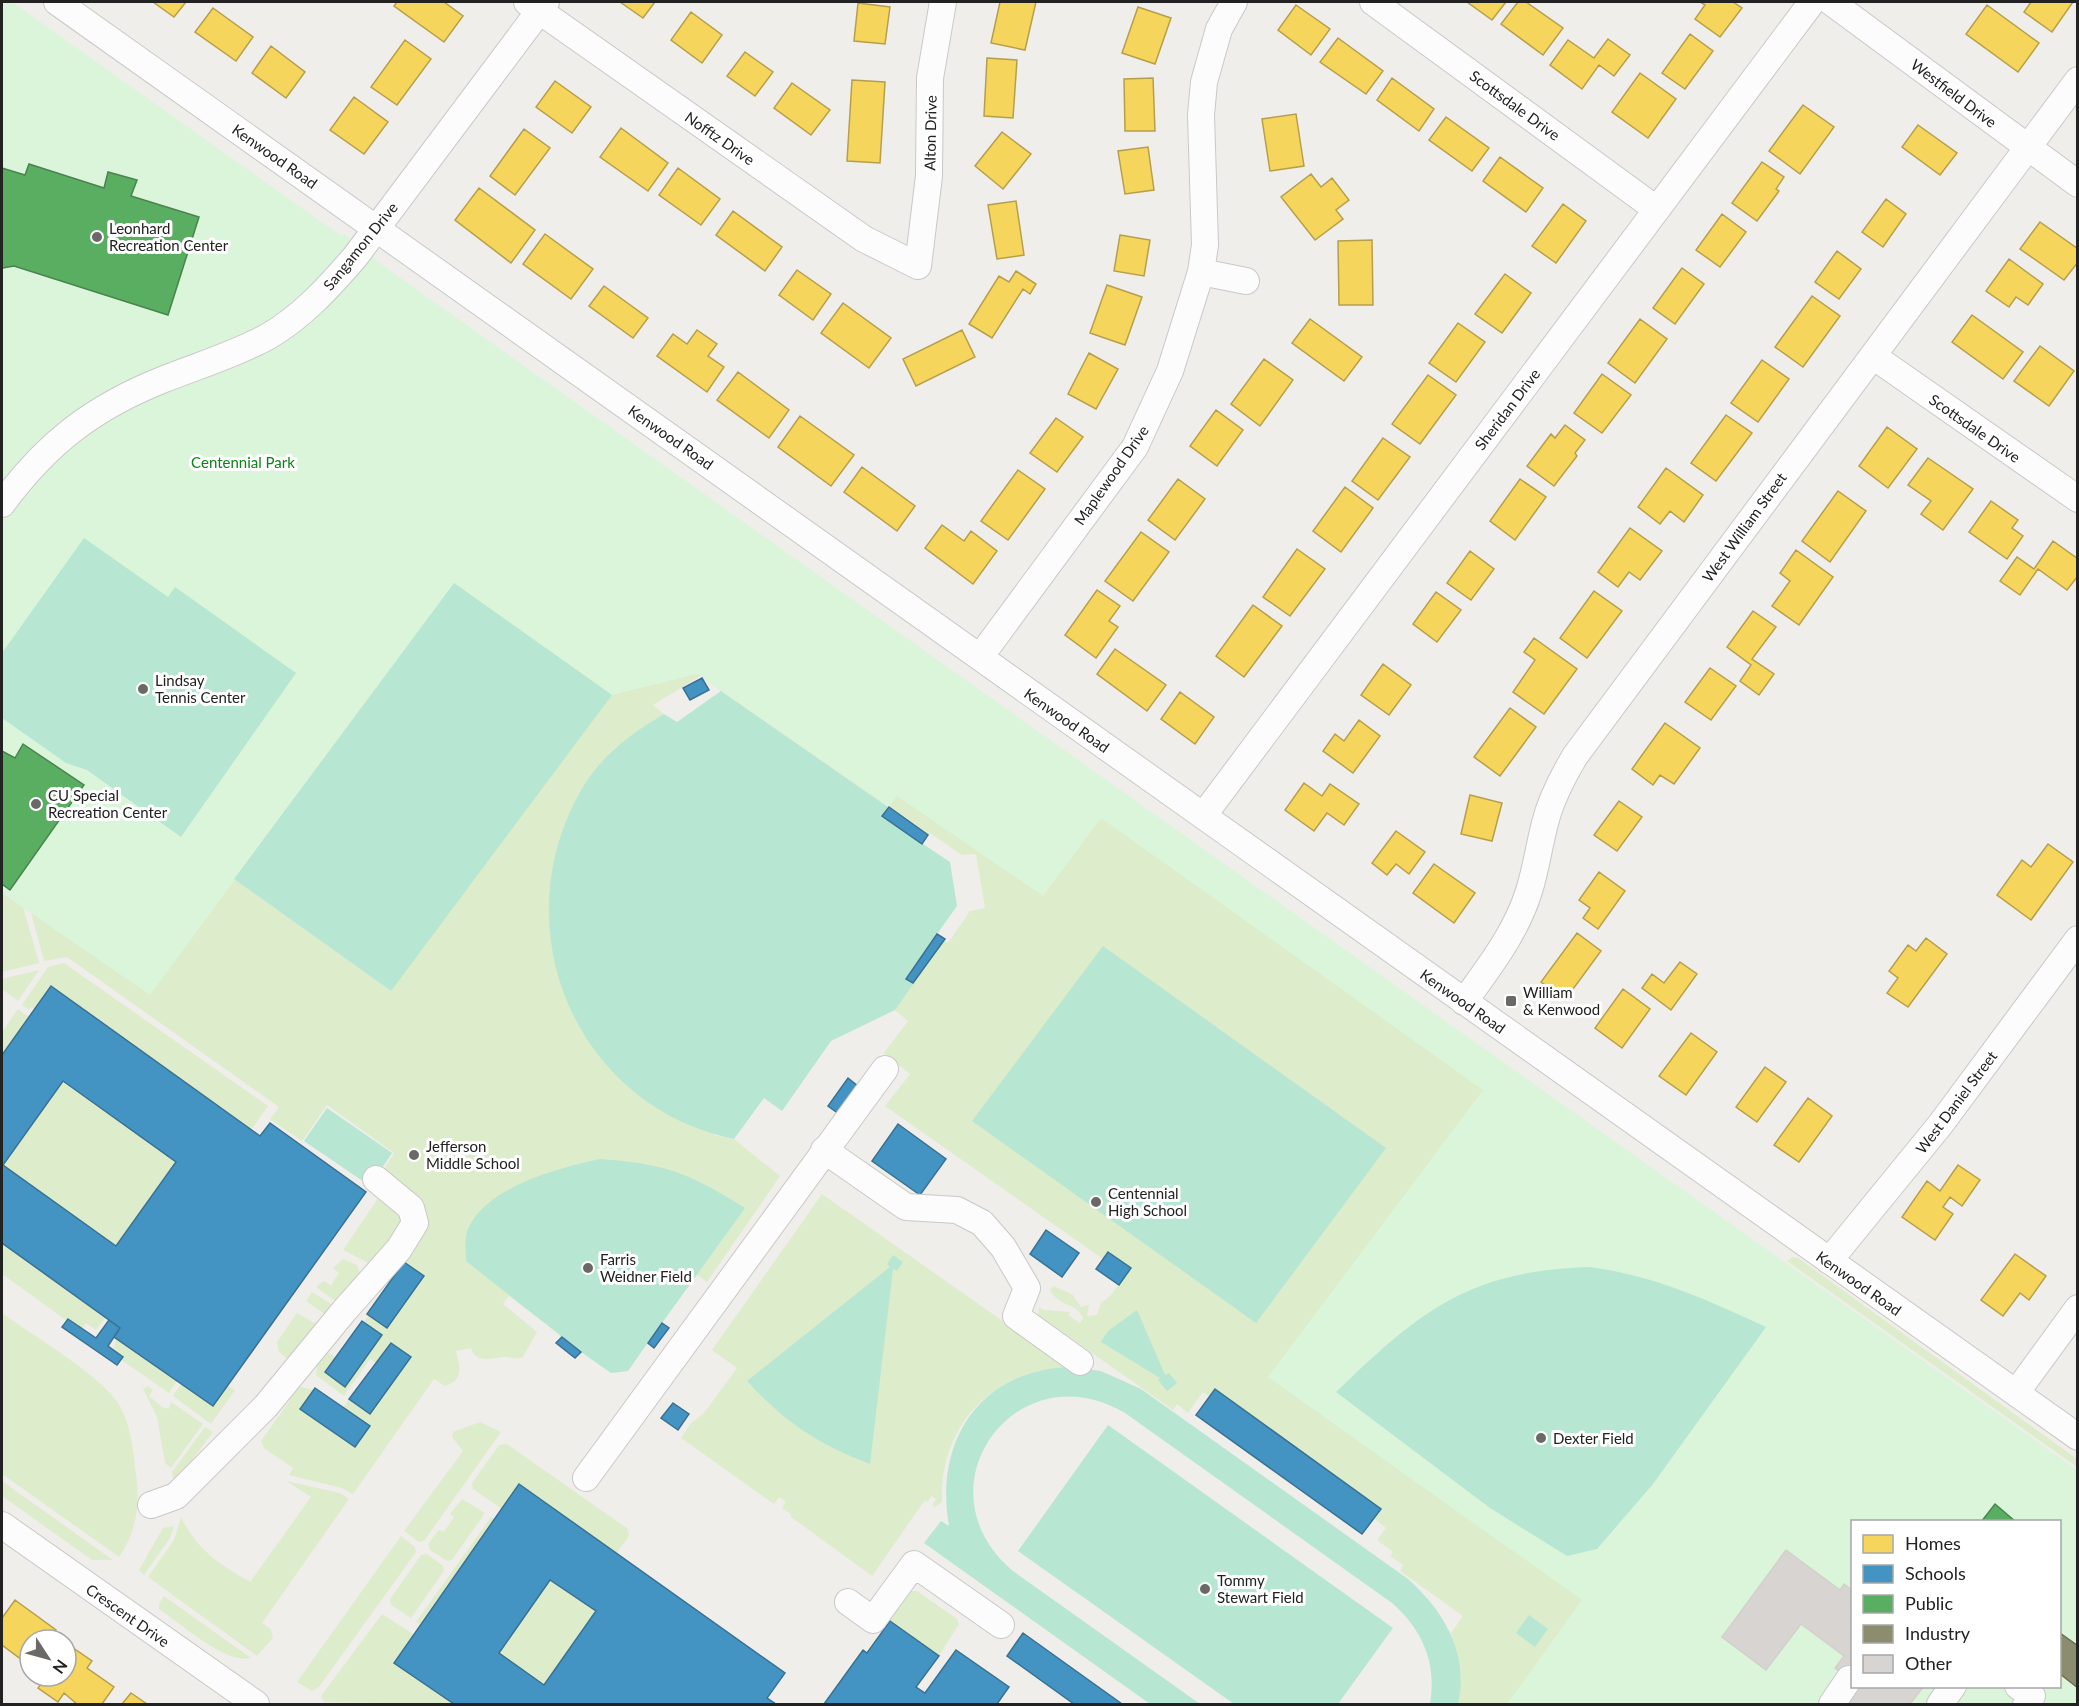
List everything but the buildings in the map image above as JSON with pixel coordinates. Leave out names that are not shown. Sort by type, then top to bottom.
[{"type":"street","name":"Kenwood Road","points":[[57,2],[2078,1437]]},
{"type":"street","name":"Alton Drive","points":[[918,266],[929,176],[930,78],[943,2]]},
{"type":"street","name":"Maplewood Drive","points":[[980,657],[1135,447],[1170,371],[1201,272],[1206,244],[1201,115],[1204,82],[1219,29],[1234,2]]},
{"type":"street","name":"Scottsdale Drive","points":[[1373,2],[1656,209]]},
{"type":"street","name":"Sheridan Drive","points":[[1203,816],[1812,2]]},
{"type":"street","name":"Westfield Drive","points":[[1831,2],[2078,184]]},
{"type":"street","name":"Sangamon Drive","points":[[2,504],[51,445],[83,421],[110,404],[159,381],[241,350],[269,336],[297,316],[327,289],[376,227],[537,5]]},
{"type":"street","name":"Nofftz Drive","points":[[537,5],[864,239],[918,266]]},
{"type":"street","name":"West William Street","points":[[1464,1002],[1501,951],[1518,920],[1529,891],[1545,822],[1558,784],[1575,756],[2078,80]]},
{"type":"street","points":[[1201,272],[1246,281]]},
{"type":"street","name":"Scottsdale Drive","points":[[1873,356],[2078,500]]},
{"type":"street","name":"West Daniel Street","points":[[1829,1261],[1940,1125],[2078,939]]},
{"type":"street","points":[[586,1478],[885,1069]]},
{"type":"street","points":[[824,1150],[906,1207],[957,1210],[982,1223],[1003,1247],[1028,1288],[1016,1317],[1080,1362]]},
{"type":"street","points":[[150,1505],[176,1496],[266,1406],[344,1311],[399,1249],[415,1223],[411,1208],[376,1179]]},
{"type":"street","points":[[2016,1393],[2078,1308]]},
{"type":"street","name":"Crescent Drive","points":[[2,1525],[256,1704]]},
{"type":"street","points":[[848,1602],[873,1620],[914,1564],[1001,1625]]},
{"type":"street","points":[[1832,1704],[1849,1679]]},
{"type":"street","points":[[1940,1704],[1952,1688]]},
{"type":"street","points":[[2021,1688],[2032,1696],[2026,1704]]},
{"type":"green space","name":"Centennial Park","points":[[2,2],[12,2],[340,235],[344,234],[385,267],[2077,1470],[2077,1704],[1507,1704],[1582,1600],[1268,1377],[1483,1090],[1101,818],[1043,896],[897,796],[889,807],[697,674],[612,695],[454,583],[150,995],[2,893]]},
{"type":"green space","points":[[347,310],[1626,1151],[1851,1523],[1610,1704],[1458,1704],[1459,1668],[1451,1633],[1463,1616],[1400,1571],[1403,1565],[1390,1556],[1393,1552],[1377,1540],[1386,1528],[1215,1390],[1209,1396],[1203,1392],[1188,1413],[1177,1404],[1173,1410],[1038,1315],[1039,1307],[1044,1310],[1070,1312],[1068,1315],[1080,1323],[1083,1318],[1076,1309],[1053,1294],[1050,1289],[1054,1286],[1073,1295],[1081,1307],[1089,1305],[1087,1316],[1097,1315],[1101,1303],[1110,1296],[1131,1268],[1108,1252],[1103,1259],[885,1106],[910,1074],[884,1053],[908,1021],[895,1010],[944,940],[948,943],[970,911],[985,908],[976,854],[962,855],[930,833],[928,835],[700,676],[653,705],[664,714],[623,744],[587,781],[714,1135],[734,1139],[780,1176],[707,1282],[697,1275],[675,1305],[542,1321],[509,1296],[503,1304],[537,1332],[523,1357],[484,1359],[476,1356],[471,1348],[456,1351],[458,1377],[445,1386],[434,1379],[353,1494],[342,1488],[289,1475],[293,1468],[264,1448],[261,1441],[291,1399],[288,1394],[294,1385],[313,1390],[301,1409],[355,1447],[369,1426],[343,1408],[349,1399],[370,1414],[410,1357],[390,1343],[376,1363],[370,1359],[344,1396],[316,1375],[317,1367],[314,1363],[326,1351],[336,1358],[345,1386],[382,1335],[364,1322],[369,1315],[387,1328],[424,1277],[393,1279],[387,1274],[426,1221],[425,1211],[385,1176],[384,1169],[394,1153],[327,1105],[302,1141],[270,1119],[279,1107],[67,957],[44,961],[21,875],[201,924],[234,879],[391,991],[454,583]]},
{"type":"green space","name":"Lindsay Tennis Center","points":[[84,538],[168,597],[175,587],[296,673],[181,837],[87,770],[66,763],[2,718],[2,653]]},
{"type":"green space","points":[[454,583],[612,695],[391,991],[234,879]]},
{"type":"green space","points":[[721,691],[928,835],[923,844],[950,862],[957,906],[937,934],[945,939],[895,1010],[831,1041],[782,1111],[764,1098],[734,1139],[678,1120],[630,1089],[593,1048],[567,1000],[552,948],[550,892],[561,836],[586,782],[594,771],[632,735],[664,714],[677,722]]},
{"type":"green space","points":[[16,882],[39,963],[2,972],[2,884]]},
{"type":"green space","points":[[1103,946],[1386,1148],[1256,1323],[972,1121]]},
{"type":"green space","points":[[64,963],[268,1106],[251,1130],[51,986],[35,1009],[31,1007],[29,1010],[22,1005],[48,967]]},
{"type":"green space","points":[[39,970],[18,1001],[2,989],[2,979]]},
{"type":"green space","points":[[18,1009],[29,1017],[2,1055],[2,1032]]},
{"type":"green space","points":[[63,1081],[176,1162],[116,1246],[3,1165]]},
{"type":"green space","points":[[327,1108],[392,1153],[370,1186],[304,1141]]},
{"type":"green space","name":"Farris Weidner Field","points":[[600,1159],[661,1167],[677,1172],[708,1186],[745,1208],[662,1323],[669,1328],[654,1348],[647,1344],[628,1371],[611,1373],[581,1352],[575,1358],[556,1343],[561,1336],[466,1261],[468,1229],[477,1214],[491,1201],[526,1181]]},
{"type":"green space","points":[[383,1191],[406,1222],[370,1264],[343,1250]]},
{"type":"green space","points":[[822,1194],[1068,1367],[1041,1371],[1016,1379],[994,1391],[975,1407],[961,1427],[950,1449],[943,1475],[942,1502],[935,1507],[932,1505],[936,1499],[931,1496],[928,1502],[925,1500],[872,1576],[791,1517],[791,1514],[782,1508],[786,1502],[779,1497],[774,1504],[681,1438],[691,1423],[704,1413],[737,1368],[712,1350]]},
{"type":"green space","points":[[2,1243],[105,1318],[96,1330],[86,1323],[81,1331],[2,1274]]},
{"type":"green space","points":[[893,1255],[903,1262],[897,1271],[893,1269],[870,1464],[833,1448],[803,1430],[775,1409],[747,1381],[890,1267],[887,1264]]},
{"type":"green space","points":[[1792,1257],[1798,1258],[2077,1459],[2077,1467],[1787,1261]]},
{"type":"green space","points":[[343,1259],[357,1265],[361,1276],[340,1305],[316,1287],[323,1281],[331,1285],[339,1273],[333,1268]]},
{"type":"green space","name":"Dexter Field","points":[[1589,1267],[1636,1276],[1680,1290],[1766,1327],[1653,1484],[1597,1549],[1567,1556],[1490,1508],[1336,1392],[1394,1339],[1421,1318],[1449,1301],[1478,1287],[1510,1277],[1547,1270]]},
{"type":"green space","points":[[312,1292],[331,1304],[332,1309],[290,1361],[279,1352],[277,1342],[297,1313],[318,1325],[325,1314],[306,1301]]},
{"type":"green space","points":[[1137,1310],[1165,1375],[1169,1373],[1177,1383],[1167,1391],[1158,1380],[1160,1378],[1101,1342],[1108,1331]]},
{"type":"green space","points":[[2,1313],[96,1380],[109,1392],[122,1411],[129,1428],[138,1496],[136,1517],[130,1537],[119,1557],[2,1474]]},
{"type":"green space","points":[[116,1338],[177,1381],[169,1393],[120,1359],[114,1348]]},
{"type":"green space","points":[[1068,1367],[1101,1371],[1141,1389],[1408,1579],[1433,1605],[1451,1635],[1460,1668],[1461,1686],[1458,1704],[1430,1704],[1431,1675],[1425,1649],[1412,1625],[1392,1603],[1125,1413],[1085,1398],[1048,1399],[1016,1413],[991,1437],[977,1468],[974,1503],[985,1538],[1013,1571],[1200,1704],[1150,1704],[924,1543],[941,1521],[949,1526],[946,1495],[949,1466],[957,1440],[969,1416],[987,1397],[1010,1382],[1037,1372]]},
{"type":"green space","points":[[181,1384],[213,1406],[228,1386],[235,1390],[211,1424],[173,1396]]},
{"type":"green space","points":[[148,1386],[153,1390],[149,1396],[162,1407],[169,1409],[171,1402],[203,1424],[171,1468],[165,1463],[157,1417],[143,1389]]},
{"type":"green space","points":[[480,1422],[501,1432],[424,1541],[419,1542],[404,1531],[463,1451],[452,1437],[453,1432]]},
{"type":"green space","name":"Tommy Stewart Field","points":[[1108,1425],[1393,1628],[1338,1704],[1234,1704],[1018,1551]]},
{"type":"green space","points":[[205,1427],[213,1432],[174,1484],[172,1472]]},
{"type":"green space","points":[[507,1444],[628,1529],[629,1536],[616,1554],[519,1485],[502,1509],[473,1489],[472,1483],[499,1445]]},
{"type":"green space","points":[[2,1481],[113,1560],[92,1560],[2,1496]]},
{"type":"green space","points":[[286,1481],[340,1493],[349,1499],[262,1623],[271,1629],[273,1638],[257,1656],[148,1577],[174,1540],[181,1517],[194,1539],[210,1555],[250,1582],[311,1497]]},
{"type":"green space","points":[[462,1499],[485,1513],[452,1560],[447,1561],[430,1550],[428,1544],[439,1530],[444,1532],[454,1517],[450,1514]]},
{"type":"green space","points":[[491,1517],[494,1519],[420,1624],[416,1622]]},
{"type":"green space","points":[[174,1526],[170,1538],[144,1575],[139,1570],[163,1528]]},
{"type":"green space","points":[[401,1536],[415,1547],[416,1552],[319,1687],[312,1691],[297,1682]]},
{"type":"green space","points":[[427,1554],[443,1566],[444,1571],[411,1618],[391,1605],[390,1599],[421,1555]]},
{"type":"green space","points":[[550,1580],[596,1611],[544,1685],[499,1653]]},
{"type":"green space","points":[[917,1591],[957,1619],[959,1624],[939,1656],[887,1620],[906,1594]]},
{"type":"green space","points":[[164,1596],[251,1658],[229,1655],[191,1633],[159,1609]]},
{"type":"green space","points":[[382,1614],[413,1634],[394,1663],[454,1704],[324,1702],[321,1696]]},
{"type":"green space","points":[[1529,1615],[1548,1629],[1535,1647],[1516,1633]]},
{"type":"place","name":"Leonhard Recreation Center","points":[[97,237]]},
{"type":"place","name":"Lindsay Tennis Center","points":[[143,689]]},
{"type":"place","name":"CU Special Recreation Center","points":[[36,804]]},
{"type":"place","name":"William & Kenwood","points":[[1511,1001]]},
{"type":"place","name":"Jefferson Middle School","points":[[414,1155]]},
{"type":"place","name":"Centennial High School","points":[[1096,1202]]},
{"type":"place","name":"Farris Weidner Field","points":[[588,1268]]},
{"type":"place","name":"Dexter Field","points":[[1541,1438]]},
{"type":"place","name":"Tommy Stewart Field","points":[[1205,1589]]}]
